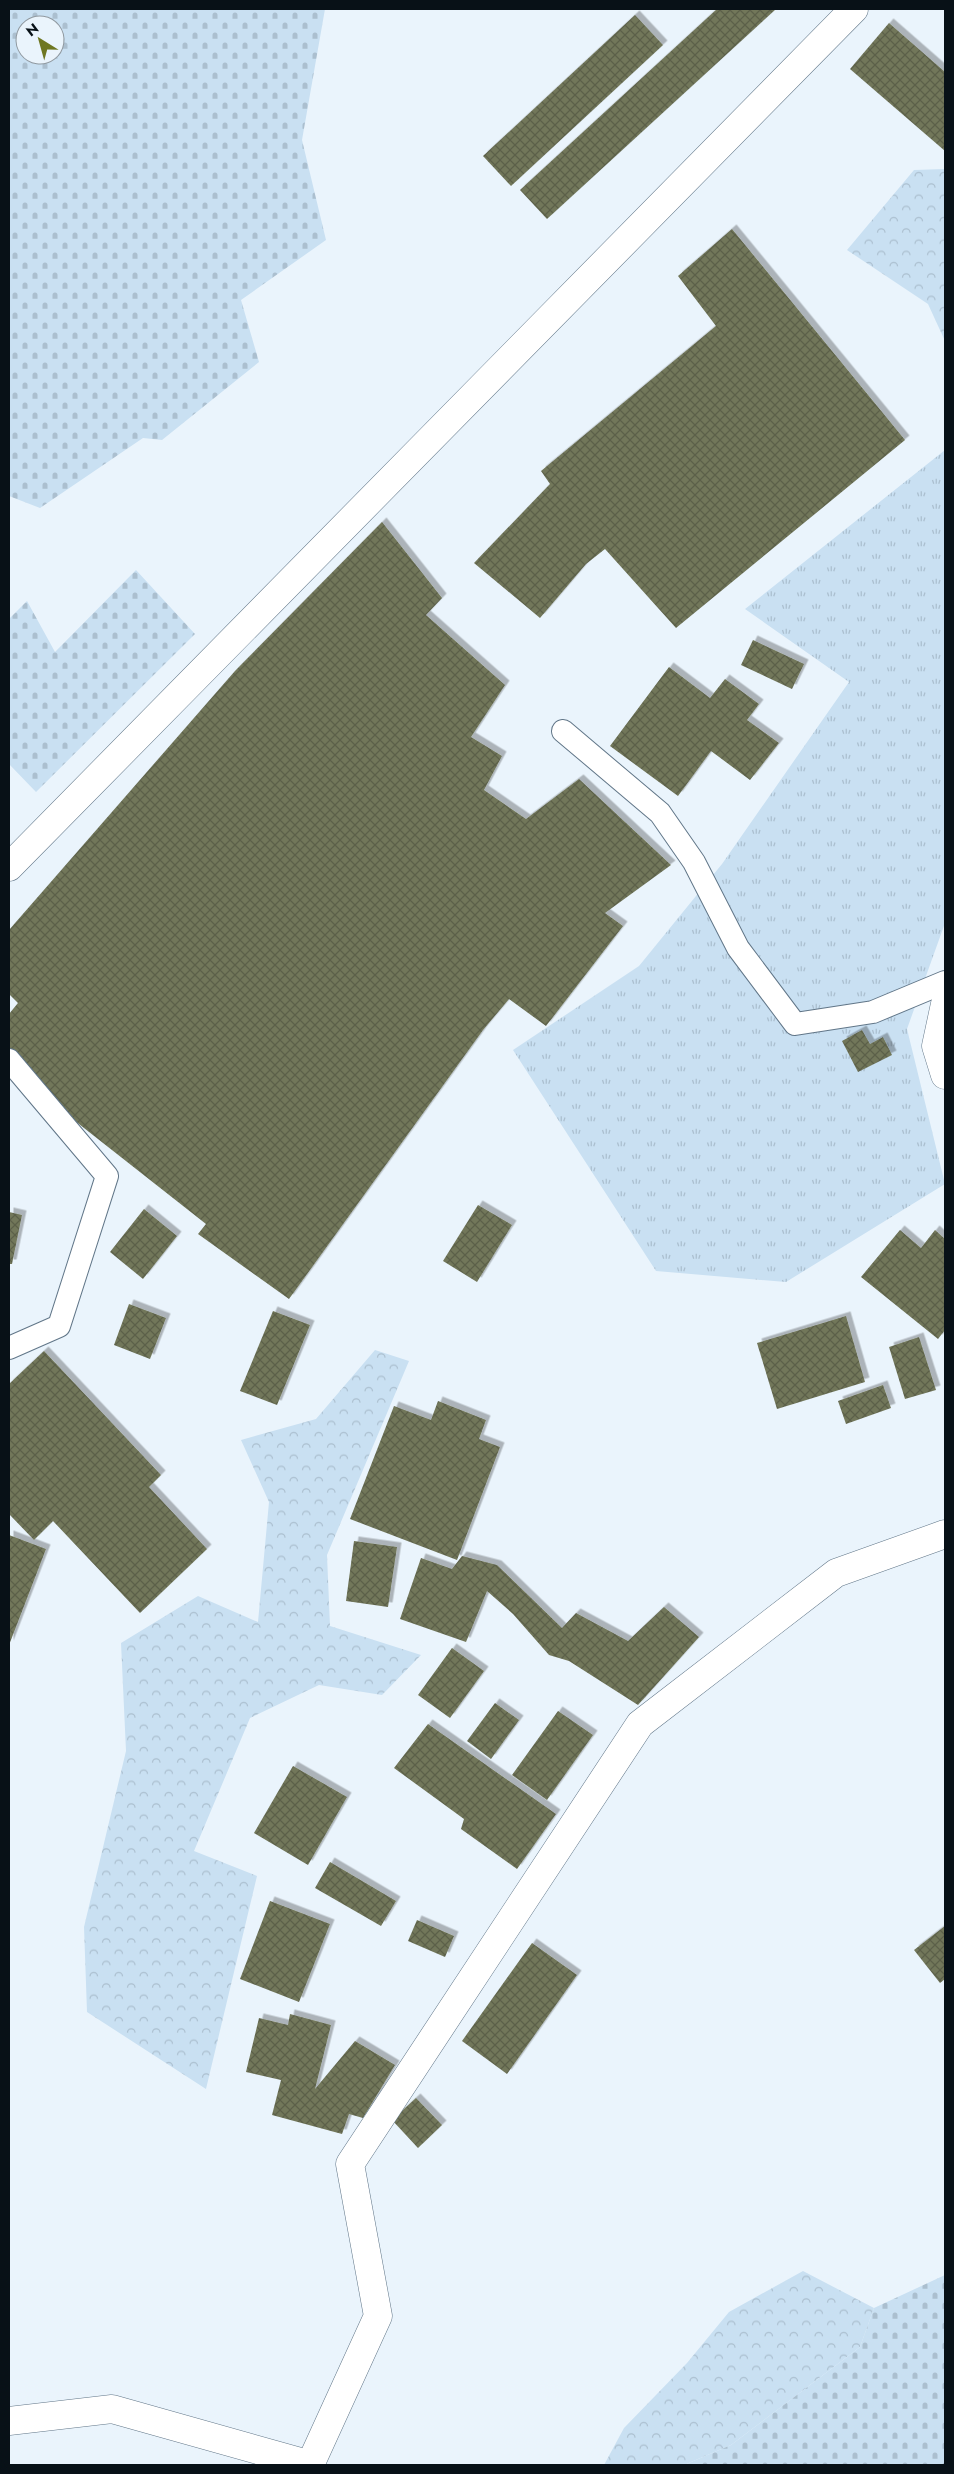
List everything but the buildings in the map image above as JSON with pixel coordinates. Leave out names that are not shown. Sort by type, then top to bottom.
[{"type":"street","points":[[9,867],[854,9]]},
{"type":"street","points":[[945,1004],[936,1046],[945,1075]]},
{"type":"street","points":[[9,2421],[112,2409],[310,2465],[378,2316],[350,2164],[640,1724],[836,1573],[945,1534]]},
{"type":"lane","points":[[563,731],[660,813],[694,862],[738,948],[795,1024],[873,1012],[945,982]]},
{"type":"lane","points":[[9,1060],[107,1176],[59,1326],[9,1348]]},
{"type":"green space","points":[[9,9],[325,9],[302,140],[326,240],[241,300],[259,362],[162,440],[143,438],[40,508],[9,496]]},
{"type":"green space","points":[[945,169],[945,341],[928,304],[847,250],[914,170]]},
{"type":"green space","points":[[945,450],[945,923],[907,1029],[945,1184],[786,1282],[656,1271],[513,1050],[639,966],[722,864],[849,682],[745,609]]},
{"type":"green space","points":[[136,570],[195,634],[36,792],[9,764],[9,619],[27,601],[55,652]]},
{"type":"green space","points":[[375,1350],[409,1361],[327,1555],[330,1626],[421,1655],[382,1695],[319,1685],[250,1718],[194,1851],[257,1876],[206,2089],[87,2012],[84,1927],[126,1751],[121,1643],[198,1596],[258,1622],[269,1502],[241,1440],[316,1419]]},
{"type":"green space","points":[[803,2271],[874,2308],[860,2347],[731,2445],[684,2465],[604,2465],[624,2428],[687,2363],[729,2312]]},
{"type":"green space","points":[[945,2275],[945,2465],[684,2465],[731,2445],[860,2347],[874,2308]]}]
